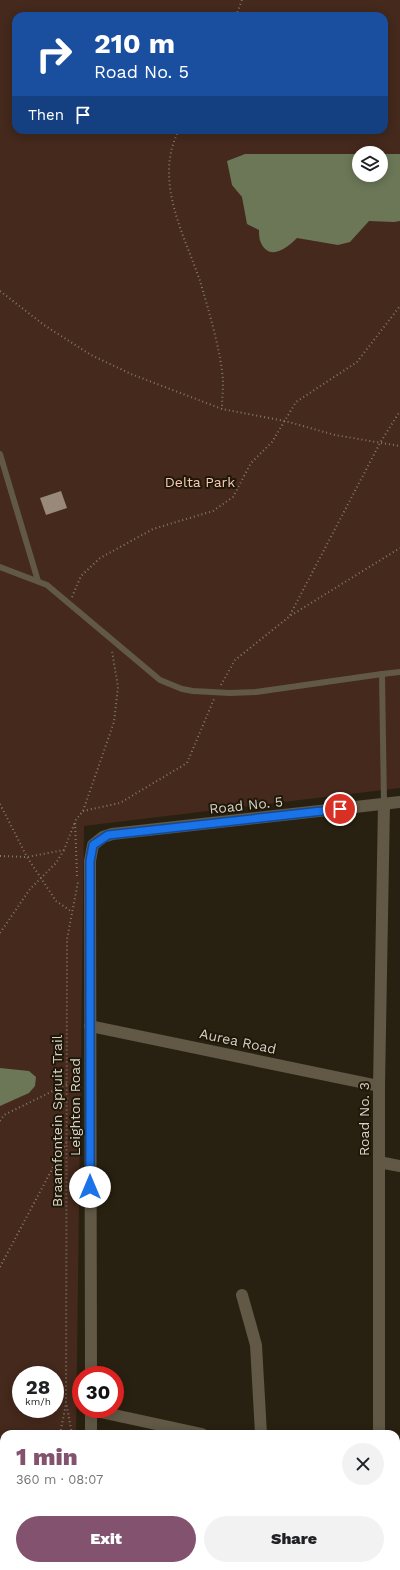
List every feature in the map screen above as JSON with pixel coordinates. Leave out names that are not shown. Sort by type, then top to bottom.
[{"type":"street","name":"Road No. 5","points":[[96,841],[112,834],[400,802]]},
{"type":"street","name":"Road No. 3","points":[[379,1430],[379,1086],[384,804]]},
{"type":"street","name":"Leighton Road","points":[[91,1366],[90,861],[91,849],[96,841]]},
{"type":"street","name":"Aurea Road","points":[[90,1026],[379,1086]]},
{"type":"street","points":[[379,1162],[400,1166]]},
{"type":"street","points":[[242,1295],[256,1345],[261,1430]]},
{"type":"street","points":[[124,1416],[184,1430]]},
{"type":"street","points":[[91,1418],[91,1430]]},
{"type":"lane","points":[[0,454],[38,581]]},
{"type":"lane","points":[[0,567],[47,585],[160,680],[182,689],[204,693],[256,692],[400,672]]},
{"type":"lane","points":[[382,674],[384,804]]},
{"type":"path","points":[[238,12],[242,0]]},
{"type":"path","points":[[177,134],[174,139],[168,168],[170,192],[175,211],[200,282],[220,357],[223,381],[222,409]]},
{"type":"path","points":[[0,291],[44,325],[91,355],[131,374],[222,409],[285,421],[335,435],[400,446]]},
{"type":"path","points":[[69,605],[81,576],[100,558],[154,529],[213,511],[232,497],[251,462],[272,442],[296,402],[357,362],[400,306]]},
{"type":"path","points":[[290,616],[380,443],[400,411]]},
{"type":"path","points":[[83,812],[120,802],[188,763],[216,693],[235,660],[290,616],[400,548]]},
{"type":"path","points":[[0,933],[12,918],[18,904],[41,876],[56,863],[64,850],[75,821],[83,812],[114,722],[118,688],[109,638]]},
{"type":"path","points":[[0,804],[27,857],[41,876],[56,901],[72,912]]},
{"type":"path","name":"Braamfontein Spruit Trail","points":[[71,1430],[66,1402],[67,939],[78,882],[75,821]]},
{"type":"path","points":[[0,856],[27,857],[64,850]]},
{"type":"path","points":[[0,1121],[4,1115],[67,1084]]},
{"type":"path","points":[[0,1267],[67,1141]]},
{"type":"path","points":[[61,1430],[66,1402]]},
{"type":"green space","name":"Delta Park","points":[[0,0],[400,0],[400,788],[84,826],[77,1366],[72,1366],[72,1418],[76,1418],[76,1430],[0,1430]]},
{"type":"shaded area","points":[[245,154],[352,154],[352,182],[388,182],[388,154],[400,154],[400,221],[369,221],[350,242],[338,245],[297,238],[284,249],[269,252],[261,243],[259,238],[259,230],[247,224],[242,197],[232,185],[227,161]]},
{"type":"shaded area","points":[[0,1068],[29,1071],[36,1077],[35,1086],[29,1093],[0,1106]]},
{"type":"building","points":[[61,491],[67,508],[46,515],[40,498]]},
{"type":"route","points":[[90,1187],[90,854],[93,845],[96,841],[108,835],[253,820],[340,809]]}]
